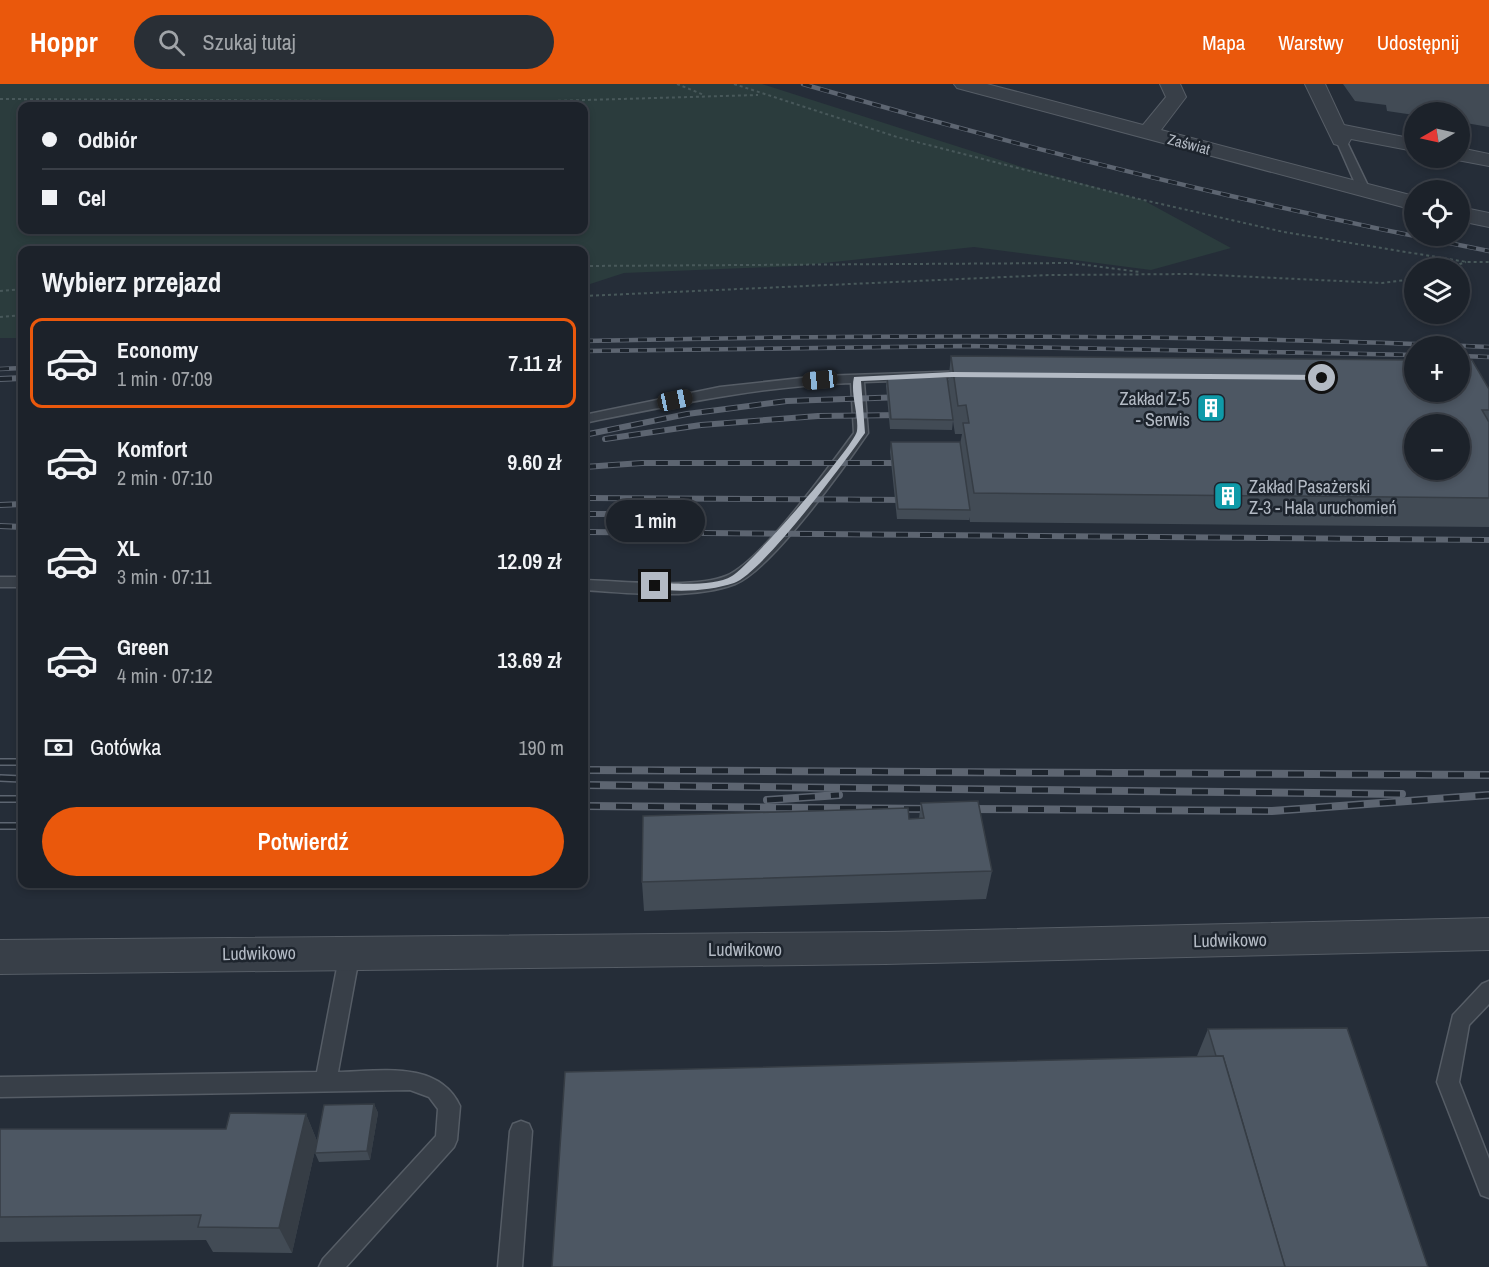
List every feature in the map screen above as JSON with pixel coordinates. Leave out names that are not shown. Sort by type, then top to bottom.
[{"type":"street","name":"Zaświat","points":[[964,84],[999,88],[1147,133],[1404,200]]},
{"type":"street","points":[[1147,133],[1176,96],[1170,84]]},
{"type":"street","points":[[1316,84],[1339,135],[1404,145]]},
{"type":"street","points":[[1470,156],[1489,160]]},
{"type":"street","points":[[1470,216],[1489,220]]},
{"type":"street","name":"Ludwikowo","points":[[0,957],[885,948],[1489,934]]},
{"type":"lane","points":[[1339,135],[1364,190]]},
{"type":"lane","points":[[588,418],[720,391],[857,378],[988,375]]},
{"type":"lane","points":[[588,585],[702,586],[733,580],[761,555],[817,491],[861,433],[857,378]]},
{"type":"lane","points":[[0,582],[18,582]]},
{"type":"lane","points":[[326,1081],[350,952]]},
{"type":"lane","points":[[1489,990],[1460,1021],[1448,1083],[1489,1187]]},
{"type":"lane","points":[[0,1087],[411,1080],[436,1090],[449,1106],[446,1140],[331,1267]]},
{"type":"lane","points":[[510,1267],[521,1131]]},
{"type":"path","points":[[677,84],[707,96]]},
{"type":"path","points":[[734,84],[897,137],[1139,199],[1284,232],[1443,258]]},
{"type":"path","points":[[0,99],[518,102],[761,94]]},
{"type":"path","points":[[1470,262],[1489,264]]},
{"type":"path","points":[[588,266],[1071,263],[1155,274]]},
{"type":"path","points":[[588,296],[1038,275],[1155,274],[1382,283],[1404,280]]},
{"type":"path","points":[[0,291],[18,289]]},
{"type":"path","points":[[0,316],[18,315]]},
{"type":"shaded area","points":[[0,84],[762,84],[1025,168],[1143,200],[1231,248],[1151,270],[974,247],[796,266],[624,273],[588,285],[588,246],[18,246],[18,338],[0,338]]},
{"type":"building","points":[[951,356],[1404,360],[1404,402],[1470,402],[1470,360],[1472,360],[1489,389],[1489,410],[1482,410],[1489,422],[1489,498],[974,493],[963,423],[969,423],[966,405],[958,406]]},
{"type":"building","points":[[887,376],[947,377],[953,420],[891,419]]},
{"type":"building","points":[[891,442],[960,442],[970,510],[898,509]]},
{"type":"building","points":[[978,801],[992,871],[642,882],[643,816],[908,808],[909,819],[924,818],[921,803]]},
{"type":"building","points":[[1347,1028],[1428,1267],[1285,1267],[1223,1056],[1216,1056],[1208,1029]]},
{"type":"building","points":[[1223,1056],[1285,1267],[552,1267],[565,1072]]},
{"type":"building","points":[[374,1104],[367,1151],[315,1153],[324,1105]]},
{"type":"building","points":[[230,1113],[306,1114],[279,1228],[198,1227],[201,1215],[0,1217],[0,1129],[226,1129]]},
{"type":"railway","points":[[803,84],[973,132],[1230,196],[1489,251]]},
{"type":"railway","points":[[588,341],[1037,336],[1489,347]]},
{"type":"railway","points":[[588,351],[967,346],[1404,355]]},
{"type":"railway","points":[[1470,356],[1489,357]]},
{"type":"railway","points":[[0,369],[18,368]]},
{"type":"railway","points":[[0,379],[18,378]]},
{"type":"railway","points":[[588,434],[687,414],[787,401],[904,397]]},
{"type":"railway","points":[[605,439],[701,425],[818,416],[904,415]]},
{"type":"railway","points":[[588,467],[642,463],[908,463]]},
{"type":"railway","points":[[588,498],[910,500]]},
{"type":"railway","points":[[0,505],[18,504]]},
{"type":"railway","points":[[588,514],[634,514]]},
{"type":"railway","points":[[0,526],[18,527]]},
{"type":"railway","points":[[588,532],[1489,540]]},
{"type":"railway","points":[[0,762],[18,762]]},
{"type":"railway","points":[[588,770],[1489,775]]},
{"type":"railway","points":[[0,778],[18,779]]},
{"type":"railway","points":[[588,785],[1402,794]]},
{"type":"railway","points":[[767,800],[839,795]]},
{"type":"railway","points":[[964,809],[1272,811],[1489,795]]},
{"type":"railway","points":[[0,799],[18,799]]},
{"type":"railway","points":[[588,806],[937,809]]},
{"type":"railway","points":[[0,826],[18,826]]},
{"type":"place","name":"Zakład Z-5 - Serwis","points":[[1211,408]]},
{"type":"place","name":"Zakład Pasażerski Z-3 - Hala uruchomień","points":[[1228,496]]},
{"type":"route","points":[[655,586],[702,586],[733,580],[761,555],[817,491],[861,433],[857,378],[952,374],[1322,378]]}]
